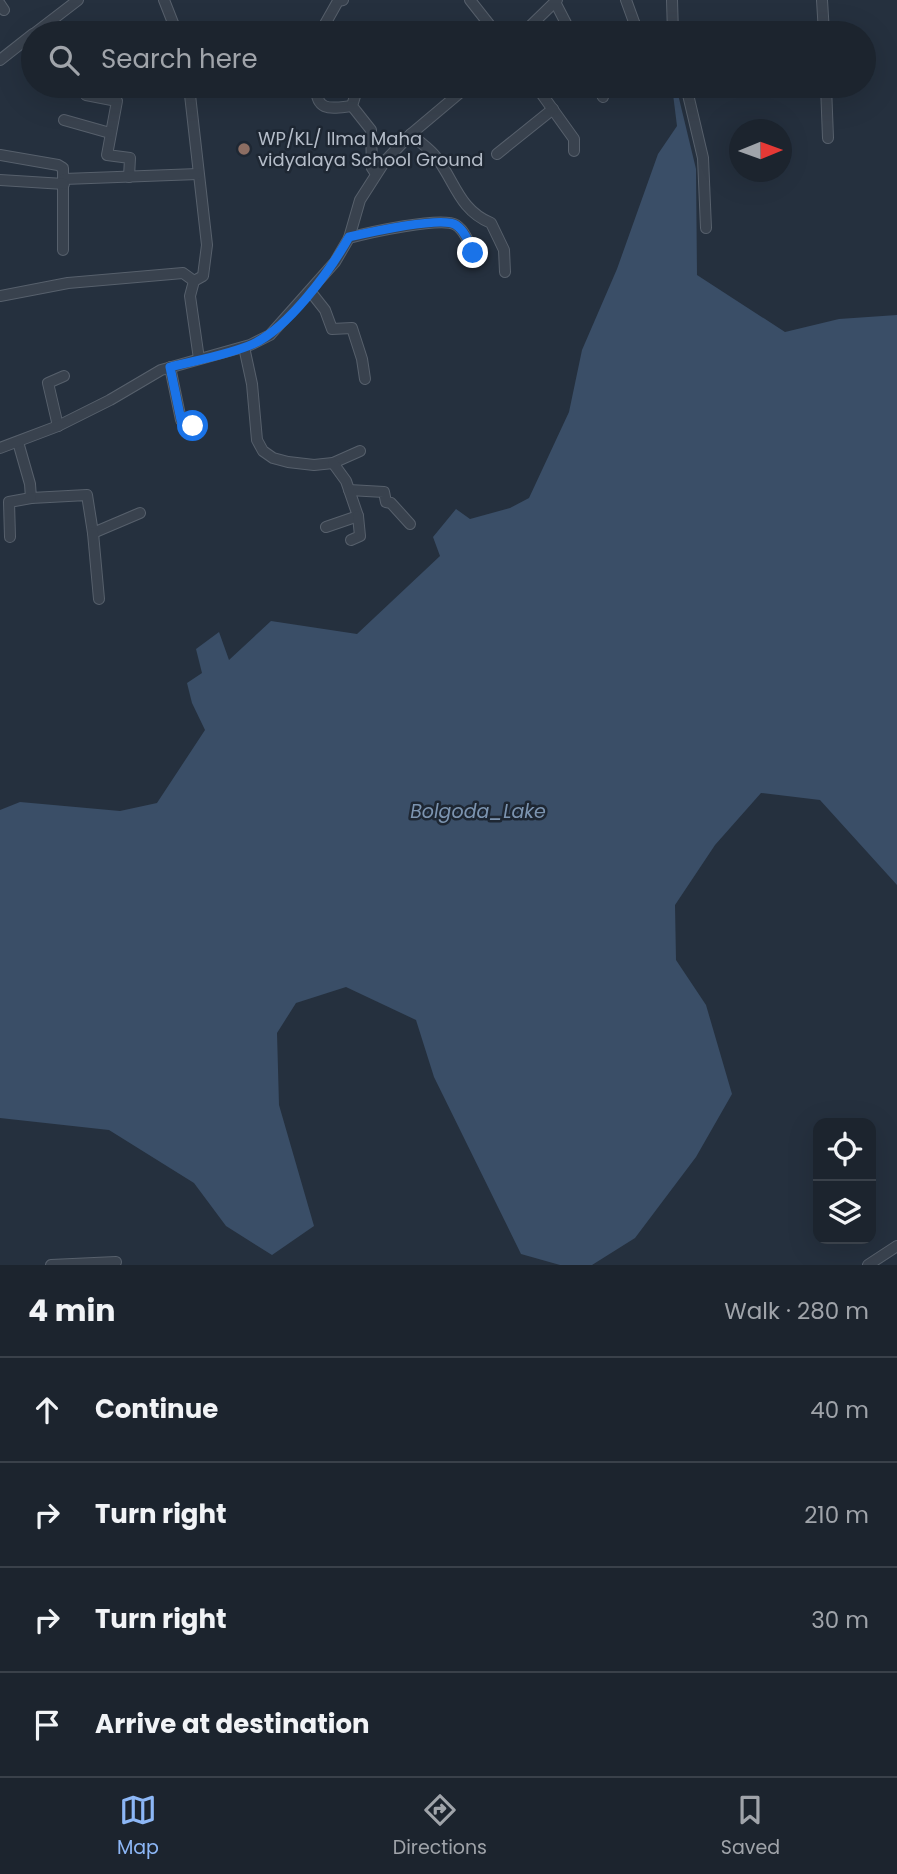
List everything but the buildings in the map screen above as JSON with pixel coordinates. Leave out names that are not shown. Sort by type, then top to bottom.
[{"type":"street","points":[[51,21],[78,0]]},
{"type":"street","points":[[164,0],[172,21]]},
{"type":"street","points":[[327,21],[338,1],[343,0]]},
{"type":"street","points":[[470,0],[487,21]]},
{"type":"street","points":[[626,0],[634,21]]},
{"type":"street","points":[[672,0],[673,21]]},
{"type":"street","points":[[822,0],[823,21]]},
{"type":"street","points":[[535,21],[556,1],[565,21]]},
{"type":"street","points":[[0,60],[21,44]]},
{"type":"street","points":[[102,98],[117,101],[107,155],[130,158],[129,177]]},
{"type":"street","points":[[189,98],[207,245],[203,276],[194,281],[190,296],[198,359]]},
{"type":"street","points":[[316,98],[319,103],[328,108],[352,106]]},
{"type":"street","points":[[352,106],[354,98]]},
{"type":"street","points":[[0,448],[58,426],[161,370],[244,347],[270,335],[335,262],[349,237],[360,200],[385,160],[454,98]]},
{"type":"street","points":[[545,98],[573,139],[574,151]]},
{"type":"street","points":[[689,98],[703,158],[706,228]]},
{"type":"street","points":[[826,98],[828,138]]},
{"type":"street","points":[[352,106],[371,130],[372,168],[376,174]]},
{"type":"street","points":[[497,154],[554,109]]},
{"type":"street","points":[[64,120],[110,134]]},
{"type":"street","points":[[411,134],[435,156],[468,209],[491,223],[504,250],[505,272]]},
{"type":"street","points":[[0,155],[63,168],[63,250]]},
{"type":"street","points":[[0,180],[64,182],[198,174]]},
{"type":"street","points":[[349,237],[398,227],[448,222],[457,225],[466,235],[473,253]]},
{"type":"street","points":[[0,296],[68,283],[183,273],[194,281]]},
{"type":"street","points":[[310,291],[325,310],[332,329],[352,328],[365,379]]},
{"type":"street","points":[[244,347],[252,384],[257,440],[264,451],[273,458],[314,465],[333,463],[360,451]]},
{"type":"street","points":[[170,367],[181,420],[193,426],[202,426]]},
{"type":"street","points":[[58,426],[48,383],[64,376]]},
{"type":"street","points":[[18,442],[30,484],[31,499]]},
{"type":"street","points":[[333,463],[346,481],[358,516],[360,536],[351,540]]},
{"type":"street","points":[[349,490],[383,492],[386,502],[391,503],[410,524]]},
{"type":"street","points":[[10,537],[9,502],[86,495],[93,533],[99,599]]},
{"type":"street","points":[[93,533],[140,513]]},
{"type":"street","points":[[326,527],[358,516]]},
{"type":"street","points":[[868,1265],[897,1245]]},
{"type":"street","points":[[51,1265],[116,1262]]},
{"type":"water","name":"Bolgoda_Lake","points":[[674,98],[679,98],[696,169],[697,275],[785,332],[839,319],[897,315],[897,885],[820,800],[761,793],[715,845],[675,905],[676,960],[706,1005],[732,1094],[696,1157],[635,1238],[592,1265],[560,1265],[521,1254],[434,1077],[416,1020],[346,987],[296,1003],[277,1033],[279,1105],[314,1226],[272,1255],[226,1226],[194,1183],[109,1130],[0,1118],[0,810],[20,802],[120,811],[157,803],[205,730],[192,703],[187,683],[202,673],[196,649],[219,632],[229,660],[271,621],[357,634],[440,556],[433,537],[456,509],[470,519],[510,508],[529,498],[569,412],[582,350],[617,269],[658,154],[677,126]]},
{"type":"place","name":"WP/KL/ Ilma Maha vidyalaya School Ground","points":[[244,149]]},
{"type":"route","points":[[193,426],[181,420],[170,367],[250,345],[270,335],[335,262],[349,237],[398,227],[448,222],[457,225],[466,235],[473,253]]}]
